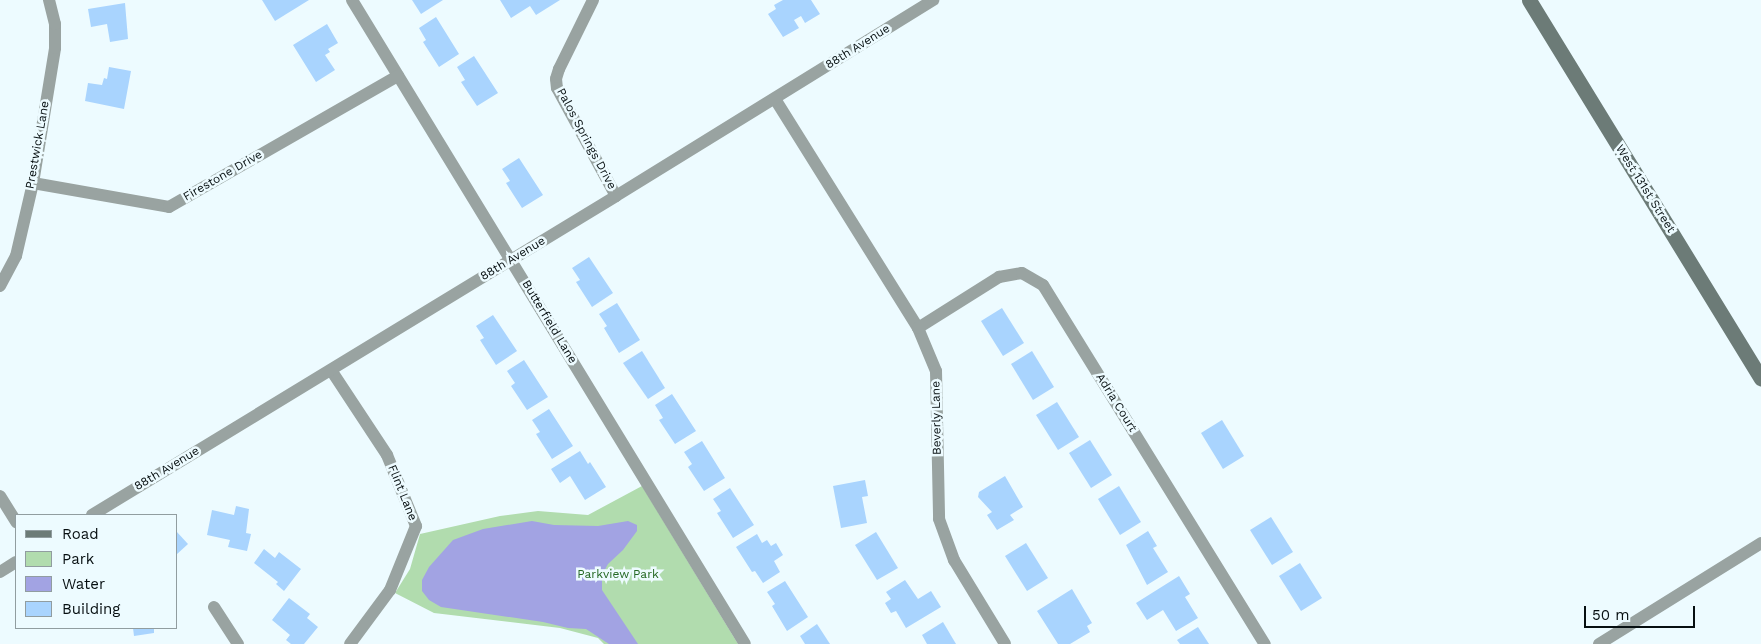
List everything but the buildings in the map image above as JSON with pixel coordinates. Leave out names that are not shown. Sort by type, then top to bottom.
[{"type":"street","name":"Prestwick Lane","points":[[0,286],[16,256],[32,183],[55,48],[50,0]]},
{"type":"street","name":"Butterfield Lane","points":[[352,0],[745,644]]},
{"type":"street","name":"Palos Springs Drive","points":[[593,0],[559,68],[556,79],[557,88],[616,196]]},
{"type":"street","name":"88th Avenue","points":[[94,514],[775,99],[933,0]]},
{"type":"street","name":"West 131st Street","points":[[1529,0],[1761,378]]},
{"type":"street","name":"Firestone Drive","points":[[32,183],[169,206],[398,76]]},
{"type":"street","name":"Beverly Lane","points":[[775,99],[918,328],[936,371],[940,519],[954,560],[1005,644]]},
{"type":"street","name":"Adria Court","points":[[918,328],[999,277],[1022,273],[1043,285],[1265,644]]},
{"type":"street","name":"Flint Lane","points":[[331,370],[387,456],[416,526],[390,590],[350,644]]},
{"type":"street","points":[[0,496],[15,520]]},
{"type":"street","points":[[1599,644],[1761,543]]},
{"type":"street","points":[[0,572],[15,563]]},
{"type":"street","points":[[214,607],[238,644]]},
{"type":"green space","name":"Parkview Park","points":[[642,486],[738,644],[604,644],[598,638],[560,628],[434,613],[395,593],[410,569],[420,534],[500,516],[538,511],[588,515]]},
{"type":"water","points":[[532,521],[554,525],[598,526],[628,521],[637,525],[637,531],[623,550],[608,564],[602,575],[602,590],[638,644],[609,644],[586,629],[568,628],[543,622],[441,607],[429,600],[422,591],[422,580],[429,567],[453,540],[483,529]]}]
